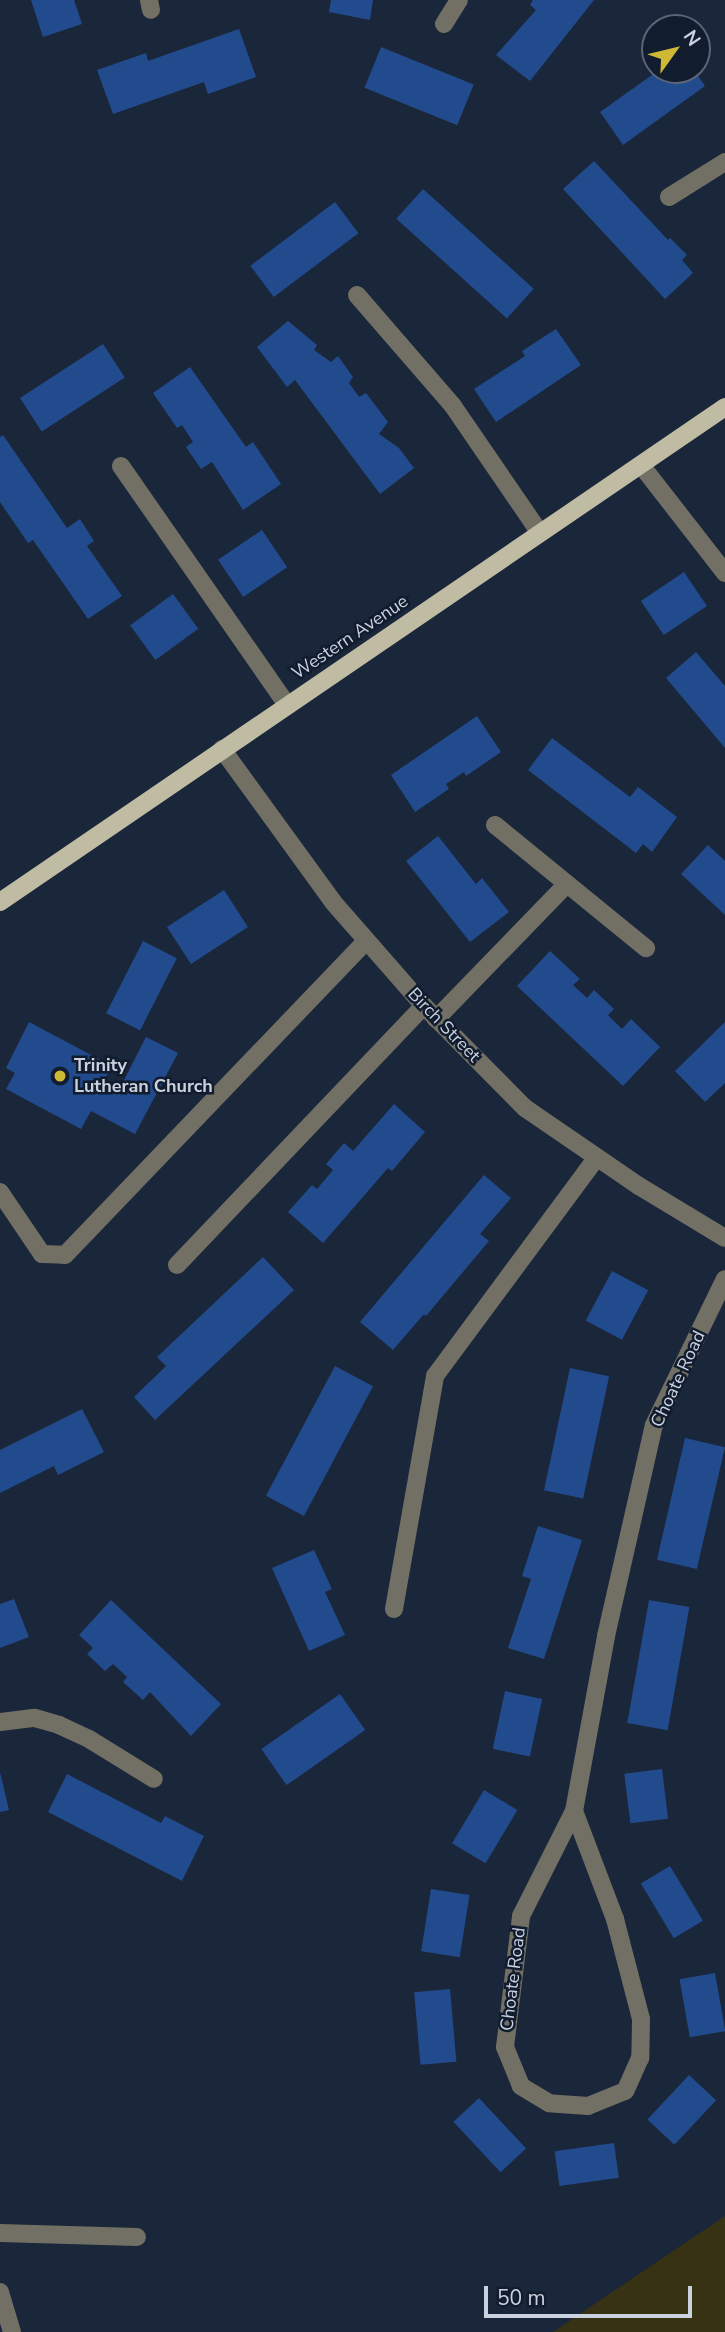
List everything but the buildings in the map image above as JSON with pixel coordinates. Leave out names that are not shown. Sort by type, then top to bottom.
[{"type":"main road","name":"Western Avenue","points":[[0,902],[725,407]]},
{"type":"street","points":[[444,24],[459,0]]},
{"type":"street","points":[[669,197],[725,162]]},
{"type":"street","points":[[357,295],[453,406],[540,533]]},
{"type":"street","points":[[641,465],[725,573]]},
{"type":"street","points":[[121,466],[287,705]]},
{"type":"street","name":"Birch Street","points":[[222,749],[333,902],[430,1013],[525,1108],[725,1238]]},
{"type":"street","points":[[495,825],[646,948]]},
{"type":"street","points":[[177,1265],[430,1013],[567,884]]},
{"type":"street","points":[[0,1192],[42,1254],[65,1255],[366,941]]},
{"type":"street","points":[[394,1609],[435,1376],[597,1157]]},
{"type":"street","name":"Choate Road","points":[[573,1811],[615,1919],[642,2020],[640,2059],[625,2091],[588,2106],[549,2103],[520,2087],[505,2047],[521,1916],[573,1811],[606,1636],[654,1426],[725,1279]]},
{"type":"street","points":[[0,1722],[35,1718],[59,1725],[89,1739],[155,1779]]},
{"type":"street","points":[[0,2233],[137,2237]]},
{"type":"street","points":[[0,2292],[12,2332]]},
{"type":"shaded area","points":[[725,2216],[725,2332],[553,2332]]},
{"type":"place","name":"Trinity Lutheran Church","points":[[60,1076]]}]
